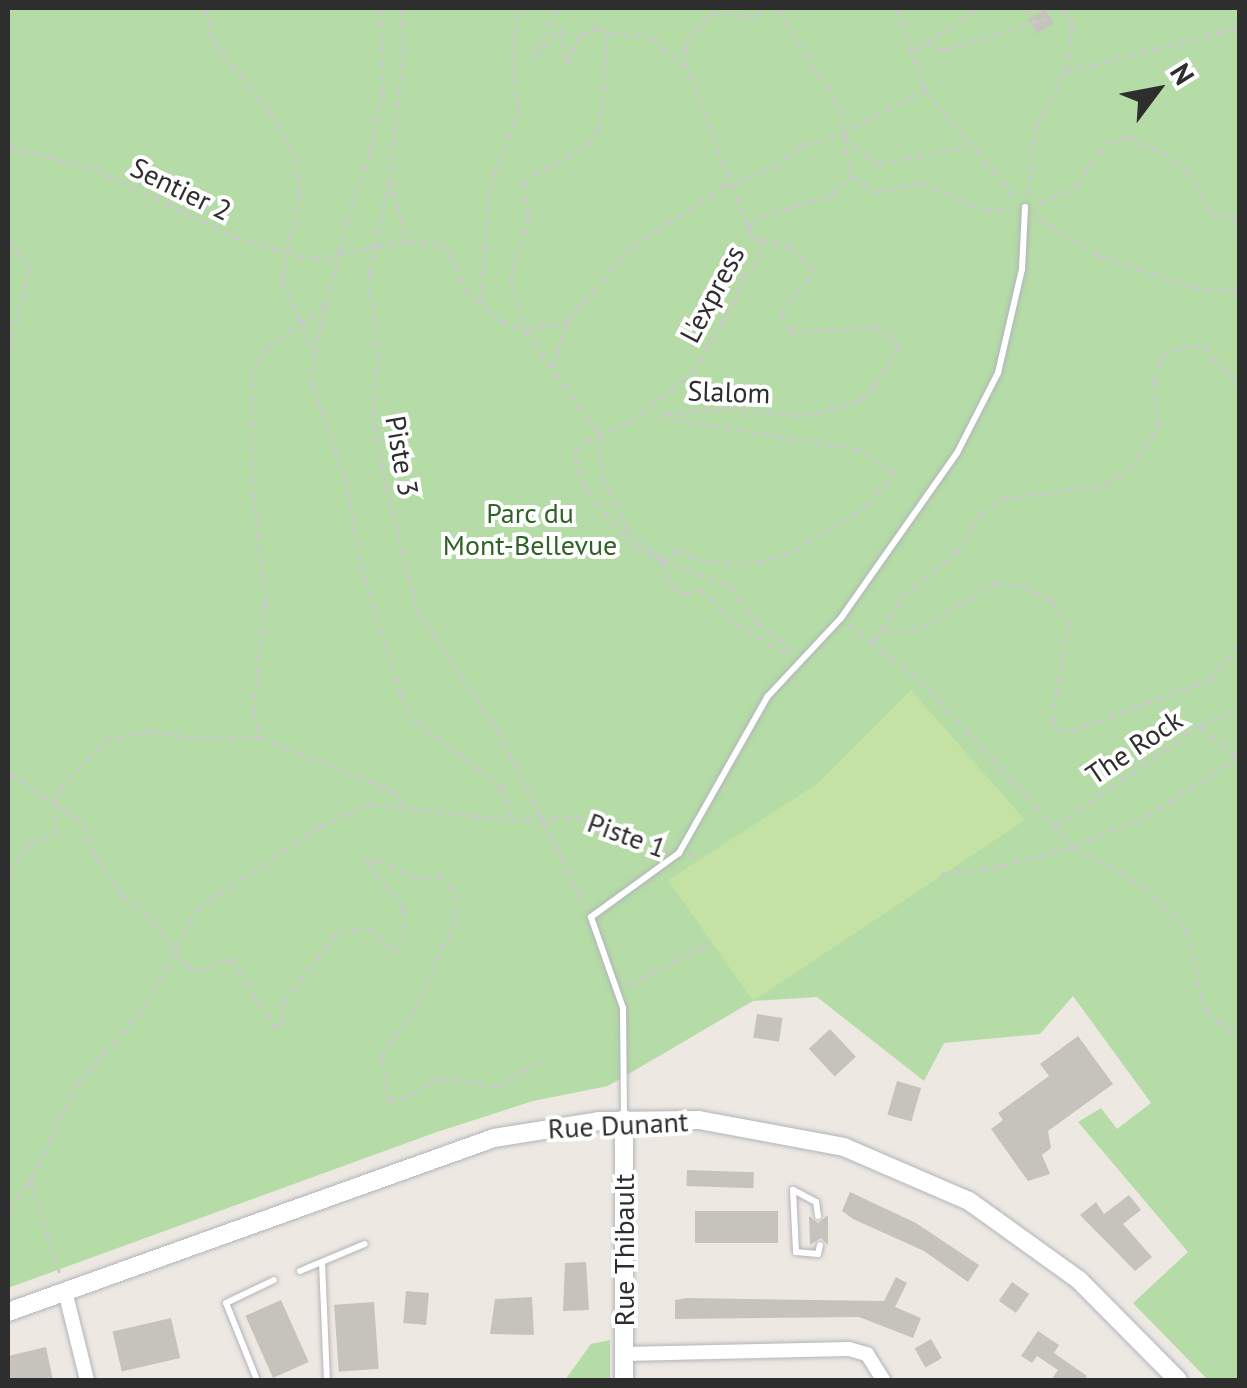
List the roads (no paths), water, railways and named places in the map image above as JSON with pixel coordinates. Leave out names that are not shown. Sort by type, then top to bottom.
[{"type":"street","name":"Rue Dunant","points":[[8,1312],[64,1287],[456,1149],[530,1130],[624,1119],[775,1130],[844,1147],[928,1180],[1044,1251],[1178,1380]]},
{"type":"street","name":"Rue Thibault","points":[[624,1119],[624,1380]]},
{"type":"street","points":[[64,1287],[87,1380]]},
{"type":"street","points":[[624,1354],[849,1349],[866,1354],[883,1380]]},
{"type":"lane","name":"Piste 1","points":[[624,1119],[620,989],[591,917],[678,854],[742,739],[798,658],[840,618],[957,453],[998,373],[1022,269],[1025,207]]},
{"type":"lane","points":[[818,1216],[816,1202],[793,1190],[796,1252],[818,1254],[820,1245]]},
{"type":"lane","points":[[300,1271],[364,1244]]},
{"type":"lane","points":[[322,1262],[327,1380]]},
{"type":"lane","points":[[258,1380],[226,1303],[274,1280]]},
{"type":"park label","name":"Parc du Mont-Bellevue","points":[[530,529]]}]
